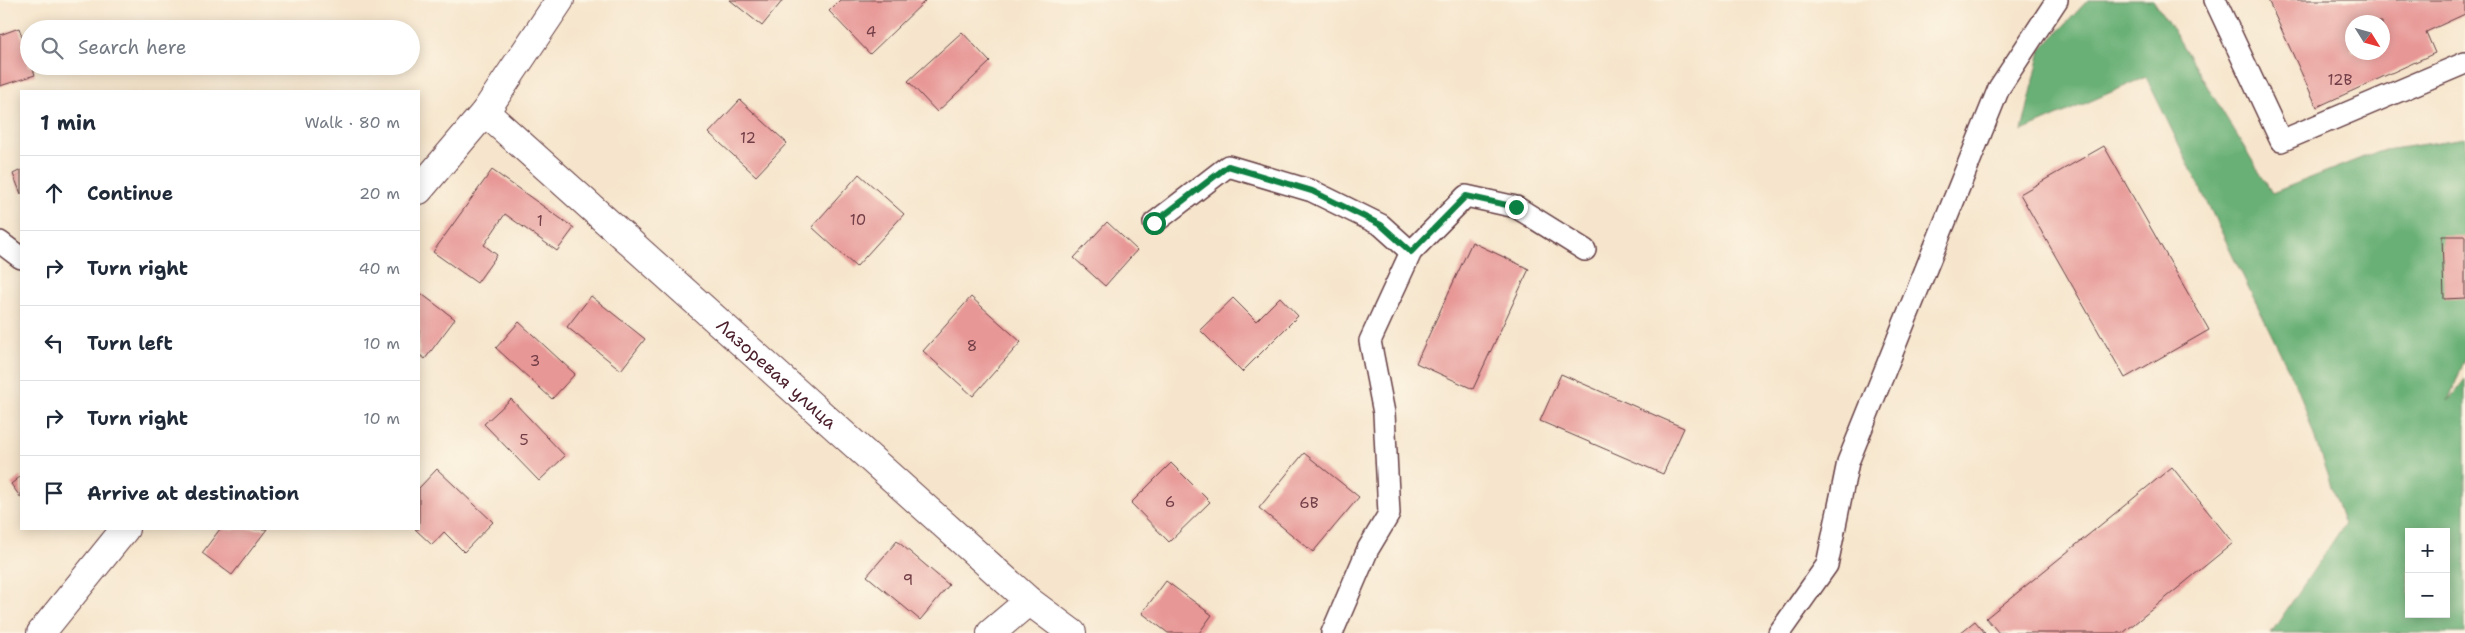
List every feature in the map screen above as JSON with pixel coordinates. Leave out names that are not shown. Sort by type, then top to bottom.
[{"type":"street","points":[[420,189],[485,112],[560,0]]},
{"type":"street","name":"Лазоревая улица","points":[[485,112],[1030,601],[1072,633]]},
{"type":"street","points":[[41,633],[124,530]]},
{"type":"street","points":[[991,633],[1030,601]]},
{"type":"lane","points":[[1779,633],[1827,564],[1848,462],[1999,88],[2057,0]]},
{"type":"lane","points":[[2215,0],[2282,140],[2465,63]]},
{"type":"lane","points":[[1154,223],[1228,166],[1312,191],[1381,225],[1411,252]]},
{"type":"lane","points":[[1332,633],[1368,549],[1389,514],[1384,413],[1370,341],[1411,252],[1466,196],[1516,207],[1585,250]]},
{"type":"lane","points":[[0,242],[20,257]]},
{"type":"green space","points":[[2088,0],[2153,0],[2272,193],[2379,151],[2465,138],[2465,359],[2448,401],[2465,379],[2465,633],[2271,633],[2344,525],[2299,391],[2146,77],[2022,131],[2041,50]]},
{"type":"building","points":[[730,0],[783,0],[762,26]]},
{"type":"building","points":[[840,0],[926,0],[870,54],[829,11]]},
{"type":"building","points":[[2268,0],[2465,0],[2465,14],[2426,32],[2435,53],[2317,107]]},
{"type":"building","points":[[19,28],[20,75],[35,75],[0,86],[0,35]]},
{"type":"building","points":[[962,32],[990,62],[937,112],[908,81]]},
{"type":"building","points":[[740,100],[787,143],[756,176],[709,133]]},
{"type":"building","points":[[2104,146],[2209,330],[2125,378],[2020,194]]},
{"type":"building","points":[[20,170],[20,192],[13,174]]},
{"type":"building","points":[[492,170],[574,228],[557,251],[505,214],[484,245],[497,255],[477,283],[433,252]]},
{"type":"building","points":[[859,174],[904,214],[856,267],[812,227]]},
{"type":"building","points":[[1107,222],[1137,250],[1105,286],[1074,258]]},
{"type":"building","points":[[2442,236],[2465,236],[2465,298],[2444,299]]},
{"type":"building","points":[[1472,242],[1529,269],[1473,389],[1416,363]]},
{"type":"building","points":[[420,293],[455,319],[425,359],[420,355]]},
{"type":"building","points":[[591,296],[645,339],[621,370],[567,327]]},
{"type":"building","points":[[971,297],[1021,342],[973,396],[923,351]]},
{"type":"building","points":[[1280,297],[1298,316],[1242,372],[1200,330],[1233,298],[1256,321]]},
{"type":"building","points":[[519,322],[575,374],[552,399],[496,348]]},
{"type":"building","points":[[1561,374],[1684,428],[1663,474],[1540,421]]},
{"type":"building","points":[[511,399],[565,456],[539,481],[484,424]]},
{"type":"building","points":[[1304,453],[1359,497],[1313,552],[1259,508]]},
{"type":"building","points":[[1171,463],[1210,502],[1169,542],[1131,503]]},
{"type":"building","points":[[2172,467],[2233,543],[2123,633],[1999,633],[1986,618]]},
{"type":"building","points":[[437,469],[493,522],[464,552],[444,532],[432,545],[416,530],[420,530],[420,487]]},
{"type":"building","points":[[20,477],[20,497],[11,484]]},
{"type":"building","points":[[219,530],[266,530],[232,575],[202,553]]},
{"type":"building","points":[[897,541],[949,585],[920,620],[867,576]]},
{"type":"building","points":[[1166,581],[1212,615],[1199,633],[1168,633],[1142,613]]},
{"type":"building","points":[[1975,621],[1985,633],[1960,633]]},
{"type":"route","points":[[1154,223],[1228,166],[1312,191],[1381,225],[1411,252],[1466,196],[1516,207]]}]
